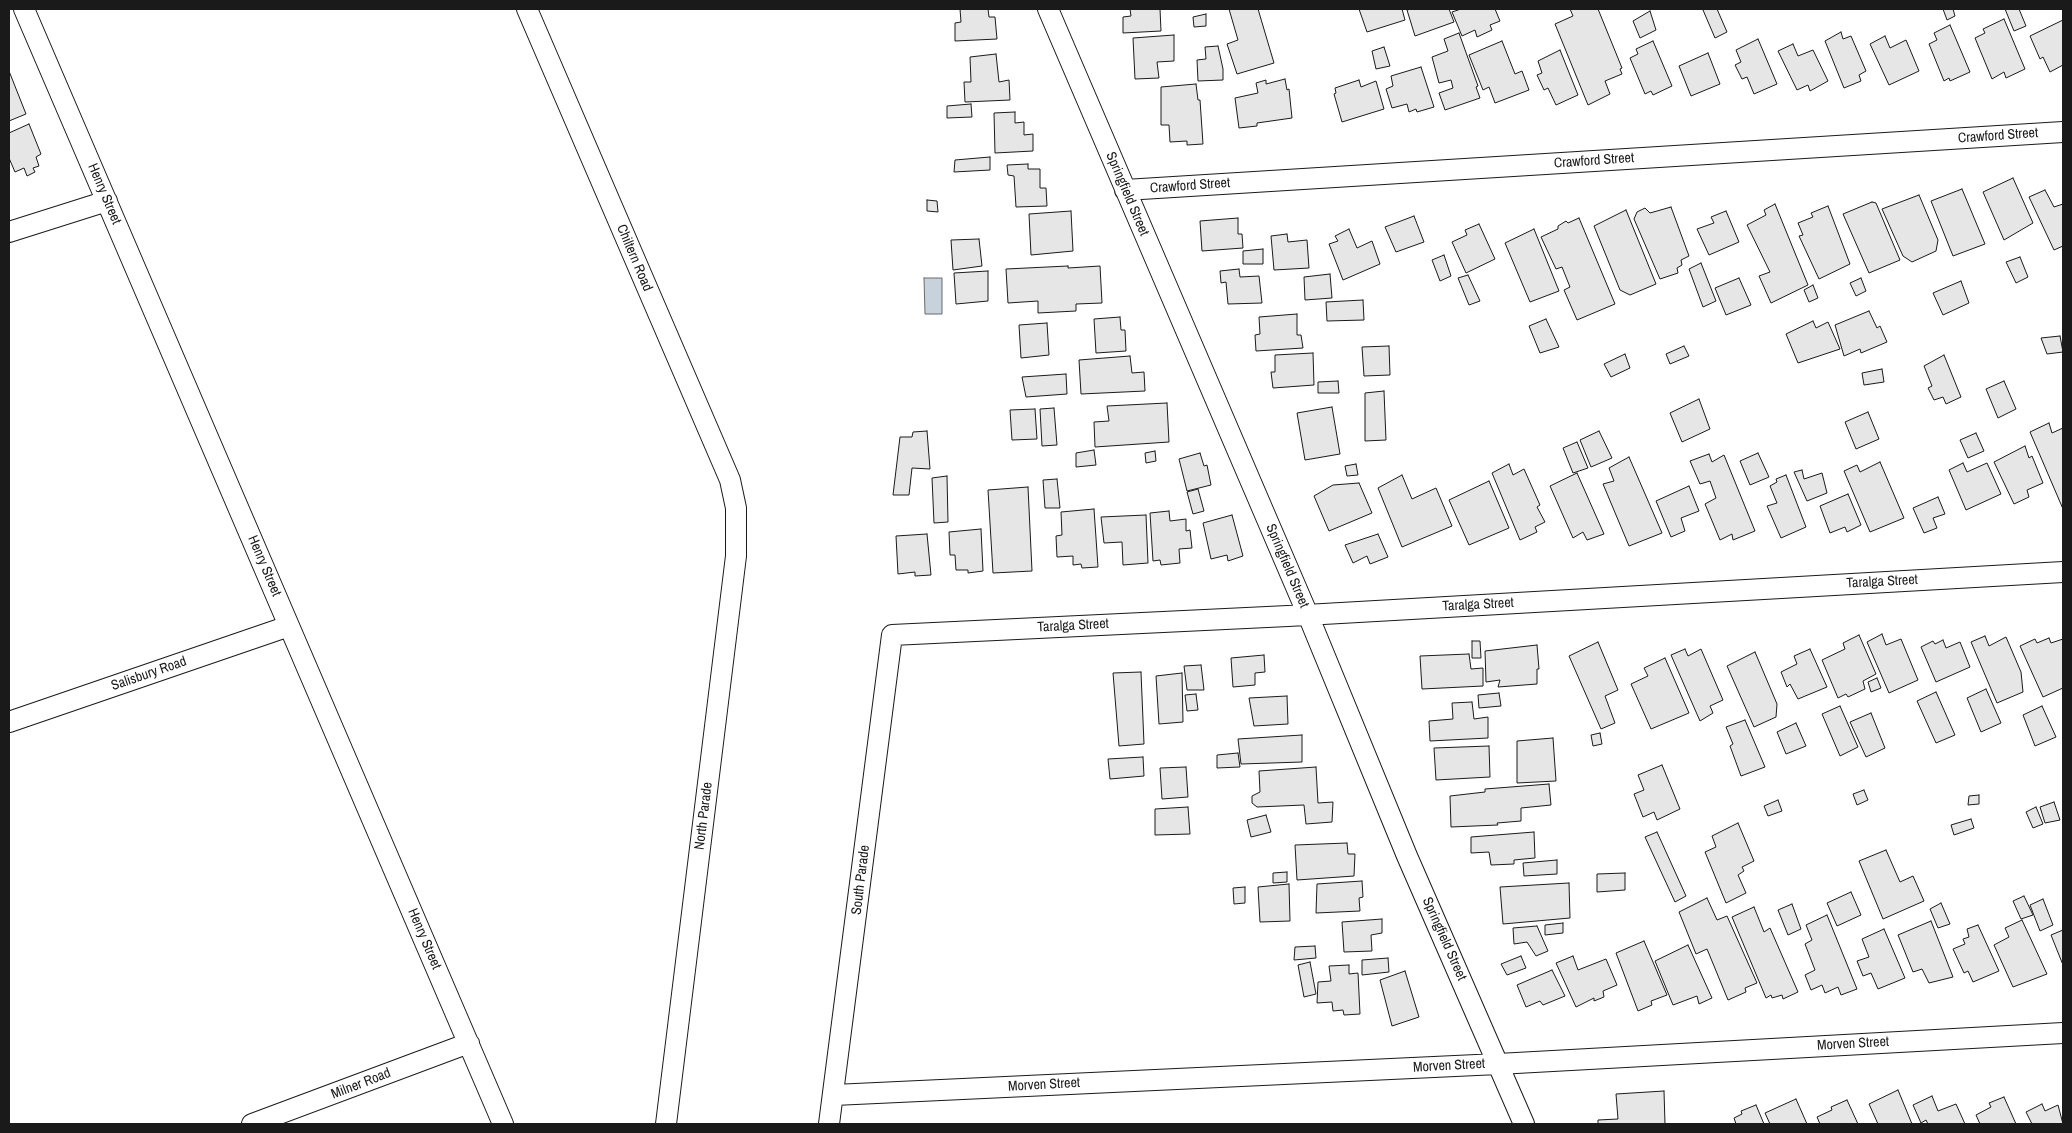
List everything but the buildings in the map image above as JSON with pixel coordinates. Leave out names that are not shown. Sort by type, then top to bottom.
[{"type":"street","name":"Henry Street","points":[[24,9],[503,1124]]},
{"type":"street","name":"Chiltern Road","points":[[527,9],[730,480],[736,508]]},
{"type":"street","name":"Springfield Street","points":[[1048,9],[1308,615],[1407,856],[1524,1124]]},
{"type":"street","name":"Crawford Street","points":[[1125,190],[2063,132]]},
{"type":"street","points":[[9,232],[107,201]]},
{"type":"street","name":"North Parade","points":[[666,1124],[736,556],[736,508]]},
{"type":"street","name":"Taralga Street","points":[[892,635],[1308,615],[2063,572]]},
{"type":"street","name":"Salisbury Road","points":[[9,722],[289,626]]},
{"type":"street","name":"South Parade","points":[[829,1124],[892,635]]},
{"type":"street","name":"Morven Street","points":[[834,1095],[1498,1064],[2063,1033]]},
{"type":"street","name":"Milner Road","points":[[252,1124],[469,1043]]},
{"type":"shaded area","points":[[924,278],[942,278],[942,314],[925,314]]}]
